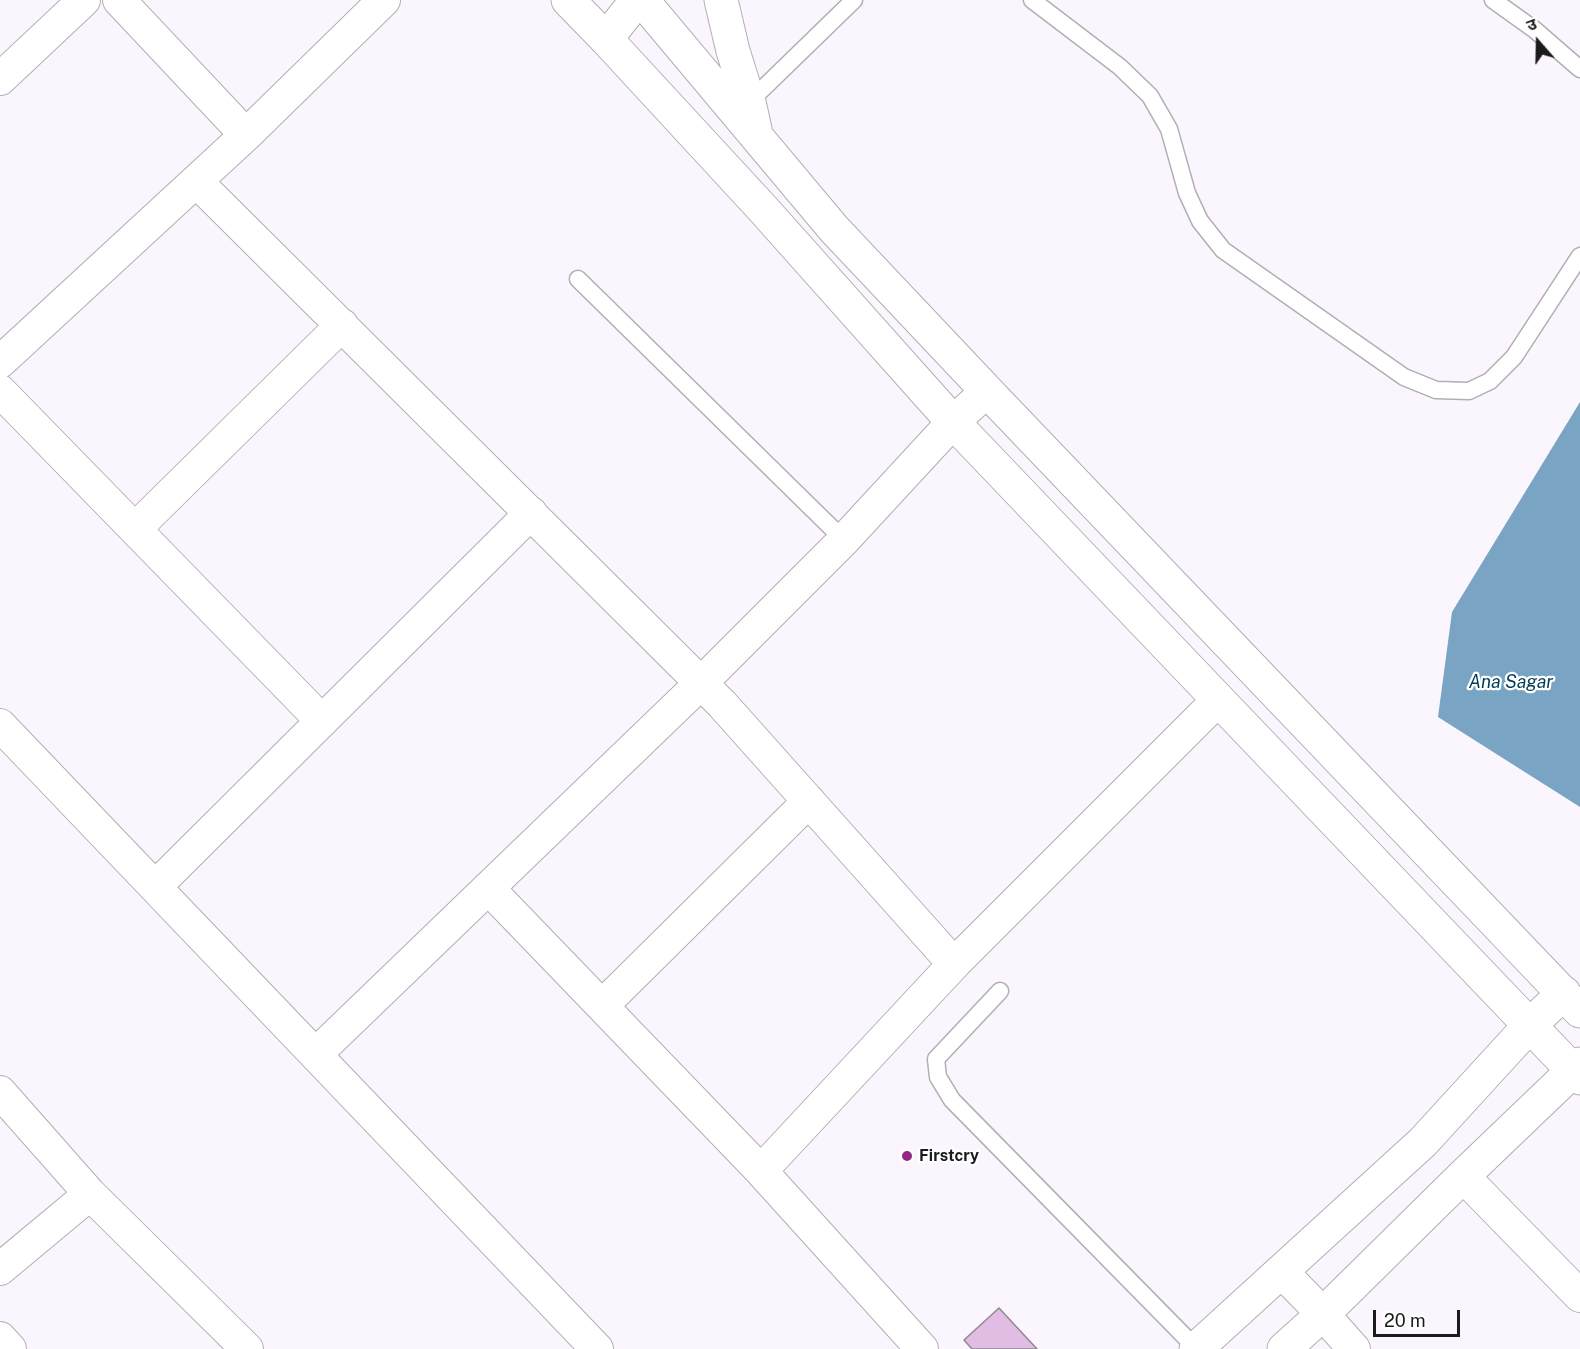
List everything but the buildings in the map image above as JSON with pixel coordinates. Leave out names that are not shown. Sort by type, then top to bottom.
[{"type":"main road","points":[[568,0],[763,209],[953,422],[1530,1025],[1578,1071],[1463,1176],[1323,1314],[1284,1349]]},
{"type":"main road","points":[[606,39],[639,0],[834,229],[1572,1002],[1530,1025],[1423,1142],[1196,1349]]},
{"type":"main road","points":[[721,0],[733,51],[750,102],[757,137],[763,209]]},
{"type":"street","points":[[0,79],[84,0]]},
{"type":"street","points":[[119,0],[246,135]]},
{"type":"street","points":[[0,363],[246,135],[384,0]]},
{"type":"street","points":[[196,181],[701,683],[954,964]]},
{"type":"street","points":[[135,529],[342,325]]},
{"type":"street","points":[[0,391],[322,721]]},
{"type":"street","points":[[316,1054],[701,683],[844,540],[953,422],[987,391]]},
{"type":"street","points":[[155,887],[531,513]]},
{"type":"street","points":[[761,1171],[954,964],[1218,700]]},
{"type":"street","points":[[0,725],[597,1349]]},
{"type":"street","points":[[602,1006],[809,801]]},
{"type":"street","points":[[488,888],[761,1171],[922,1349]]},
{"type":"street","points":[[0,1092],[90,1194],[247,1349]]},
{"type":"street","points":[[1463,1176],[1580,1296]]},
{"type":"street","points":[[0,1269],[90,1194]]},
{"type":"street","points":[[1281,1271],[1354,1349]]},
{"type":"street","points":[[0,1338],[10,1349]]},
{"type":"lane","points":[[750,102],[854,0]]},
{"type":"lane","points":[[1032,0],[1120,67],[1150,96],[1169,129],[1187,193],[1200,222],[1223,250],[1404,377],[1436,390],[1469,391],[1490,381],[1514,357],[1580,256]]},
{"type":"lane","points":[[1493,0],[1535,30],[1580,69]]},
{"type":"lane","points":[[578,279],[844,540]]},
{"type":"lane","points":[[1000,991],[936,1059],[938,1077],[952,1100],[1196,1349]]},
{"type":"water","name":"Ana Sagar","points":[[1580,402],[1580,807],[1438,717],[1452,612]]},
{"type":"place","name":"Firstcry","points":[[907,1156]]}]
